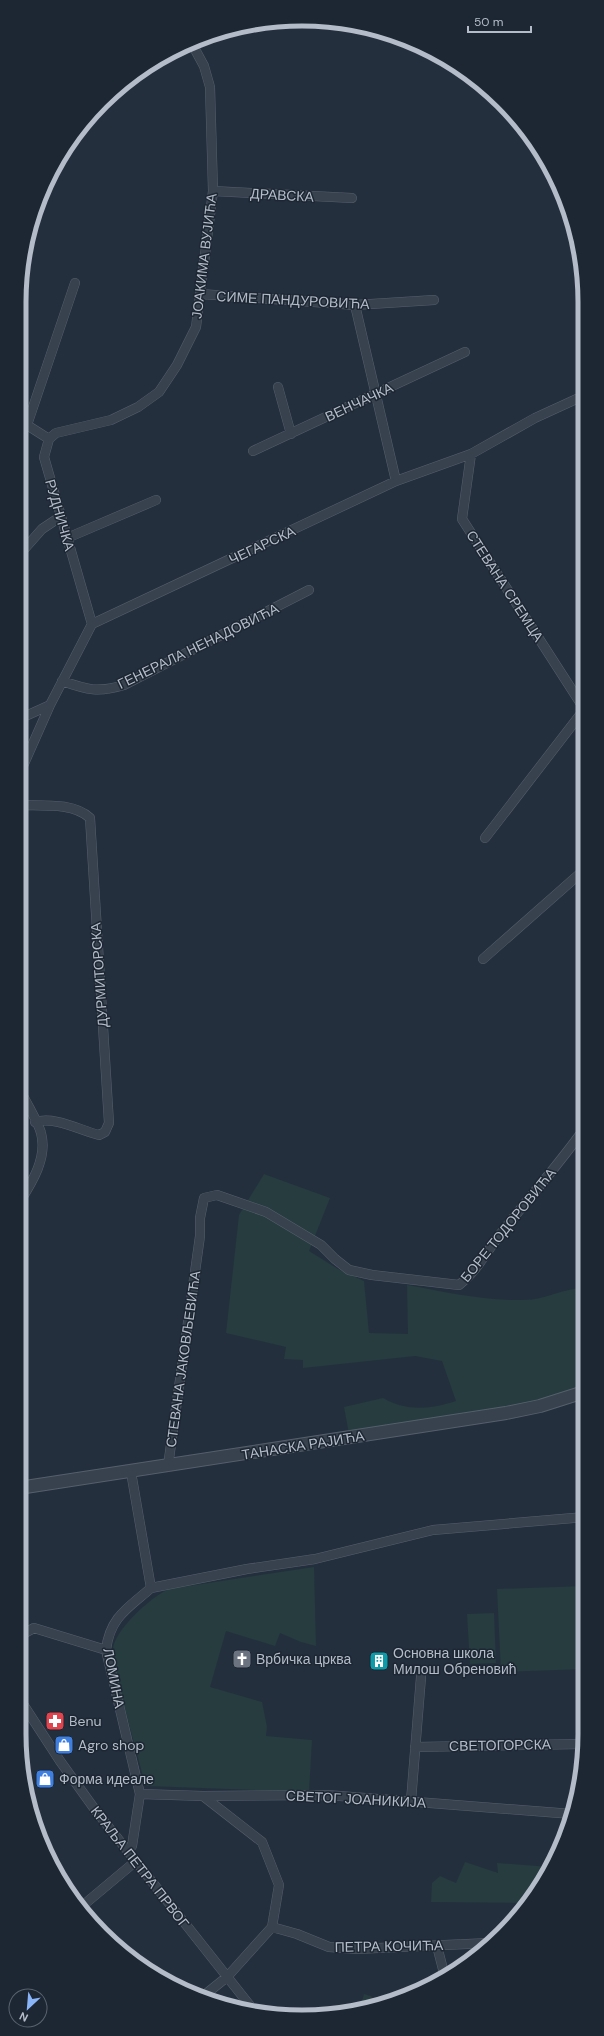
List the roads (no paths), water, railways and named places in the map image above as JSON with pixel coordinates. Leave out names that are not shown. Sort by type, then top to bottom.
[{"type":"street","name":"ЈОАКИМА ВУЈИЋА","points":[[49,439],[56,433],[111,420],[138,408],[158,392],[177,366],[196,327],[213,191],[210,87],[204,66],[194,48]]},
{"type":"street","name":"ДРАВСКА","points":[[213,191],[352,198]]},
{"type":"street","points":[[49,439],[27,425],[75,283]]},
{"type":"street","name":"СИМЕ ПАНДУРОВИЋА","points":[[200,294],[355,305],[434,300]]},
{"type":"street","points":[[355,305],[377,394],[396,481]]},
{"type":"street","name":"ВЕНЧАЧКА","points":[[253,451],[465,352]]},
{"type":"street","points":[[278,387],[291,434]]},
{"type":"street","name":"ЧЕГАРСКА","points":[[92,624],[396,481],[471,454],[535,418],[578,398]]},
{"type":"street","name":"РУДНИЧКА","points":[[49,439],[44,457],[66,538],[92,624]]},
{"type":"street","name":"СТЕВАНА СРЕМЦА","points":[[471,454],[462,519],[578,699]]},
{"type":"street","points":[[66,538],[156,500]]},
{"type":"street","points":[[26,547],[42,529],[60,516]]},
{"type":"street","name":"ГЕНЕРАЛА НЕНАДОВИЋА","points":[[62,681],[81,688],[105,691],[124,685],[309,590]]},
{"type":"street","points":[[26,759],[50,705],[92,624]]},
{"type":"street","points":[[26,716],[50,705]]},
{"type":"street","points":[[485,838],[578,718]]},
{"type":"street","name":"ДУРМИТОРСКА","points":[[26,806],[74,809],[84,812],[90,818],[109,1123],[105,1132],[99,1134],[57,1122],[43,1120],[35,1122]]},
{"type":"street","points":[[483,959],[578,875]]},
{"type":"street","points":[[26,1103],[41,1133],[42,1144],[39,1166],[26,1192]]},
{"type":"street","name":"БОРЕ ТОДОРОВИЋА","points":[[198,1252],[200,1218],[204,1198],[217,1195],[266,1212],[321,1245],[335,1260],[350,1270],[372,1275],[460,1285],[469,1277],[498,1237],[563,1158],[578,1137]]},
{"type":"street","name":"СТЕВАНА ЈАКОВЉЕВИЋА","points":[[168,1466],[198,1252]]},
{"type":"street","name":"ТАНАСКА РАЈИЋА","points":[[26,1487],[506,1413],[540,1406],[578,1394]]},
{"type":"street","points":[[131,1472],[151,1588],[247,1569],[315,1559],[433,1530],[578,1518]]},
{"type":"street","name":"ЛОМИНА","points":[[128,1851],[132,1846],[140,1794],[106,1650],[107,1638],[123,1610],[151,1588]]},
{"type":"street","points":[[26,1632],[34,1628],[106,1650]]},
{"type":"street","points":[[411,1801],[421,1677]]},
{"type":"street","name":"КРАЉА ПЕТРА ПРВОГ","points":[[26,1709],[60,1761],[128,1851],[249,2005]]},
{"type":"street","name":"СВЕТОГОРСКА","points":[[415,1747],[577,1744]]},
{"type":"street","name":"СВЕТОГ ЈОАНИКИЈА","points":[[140,1794],[203,1796],[327,1795],[566,1814]]},
{"type":"street","points":[[203,1796],[262,1842],[279,1885],[272,1927],[227,1977],[207,1993]]},
{"type":"street","points":[[85,1904],[136,1861]]},
{"type":"street","name":"ПЕТРА КОЧИЋА","points":[[272,1927],[297,1934],[329,1947],[356,1949],[482,1943]]},
{"type":"street","points":[[437,1946],[444,1971]]},
{"type":"place","name":"Врбичка црква","points":[[242,1659]]},
{"type":"place","name":"Основна школа Милош Обреновић","points":[[379,1661]]},
{"type":"place","name":"Benu","points":[[55,1721]]},
{"type":"place","name":"Agro shop","points":[[64,1745]]},
{"type":"place","name":"Форма идеале","points":[[45,1779]]}]
